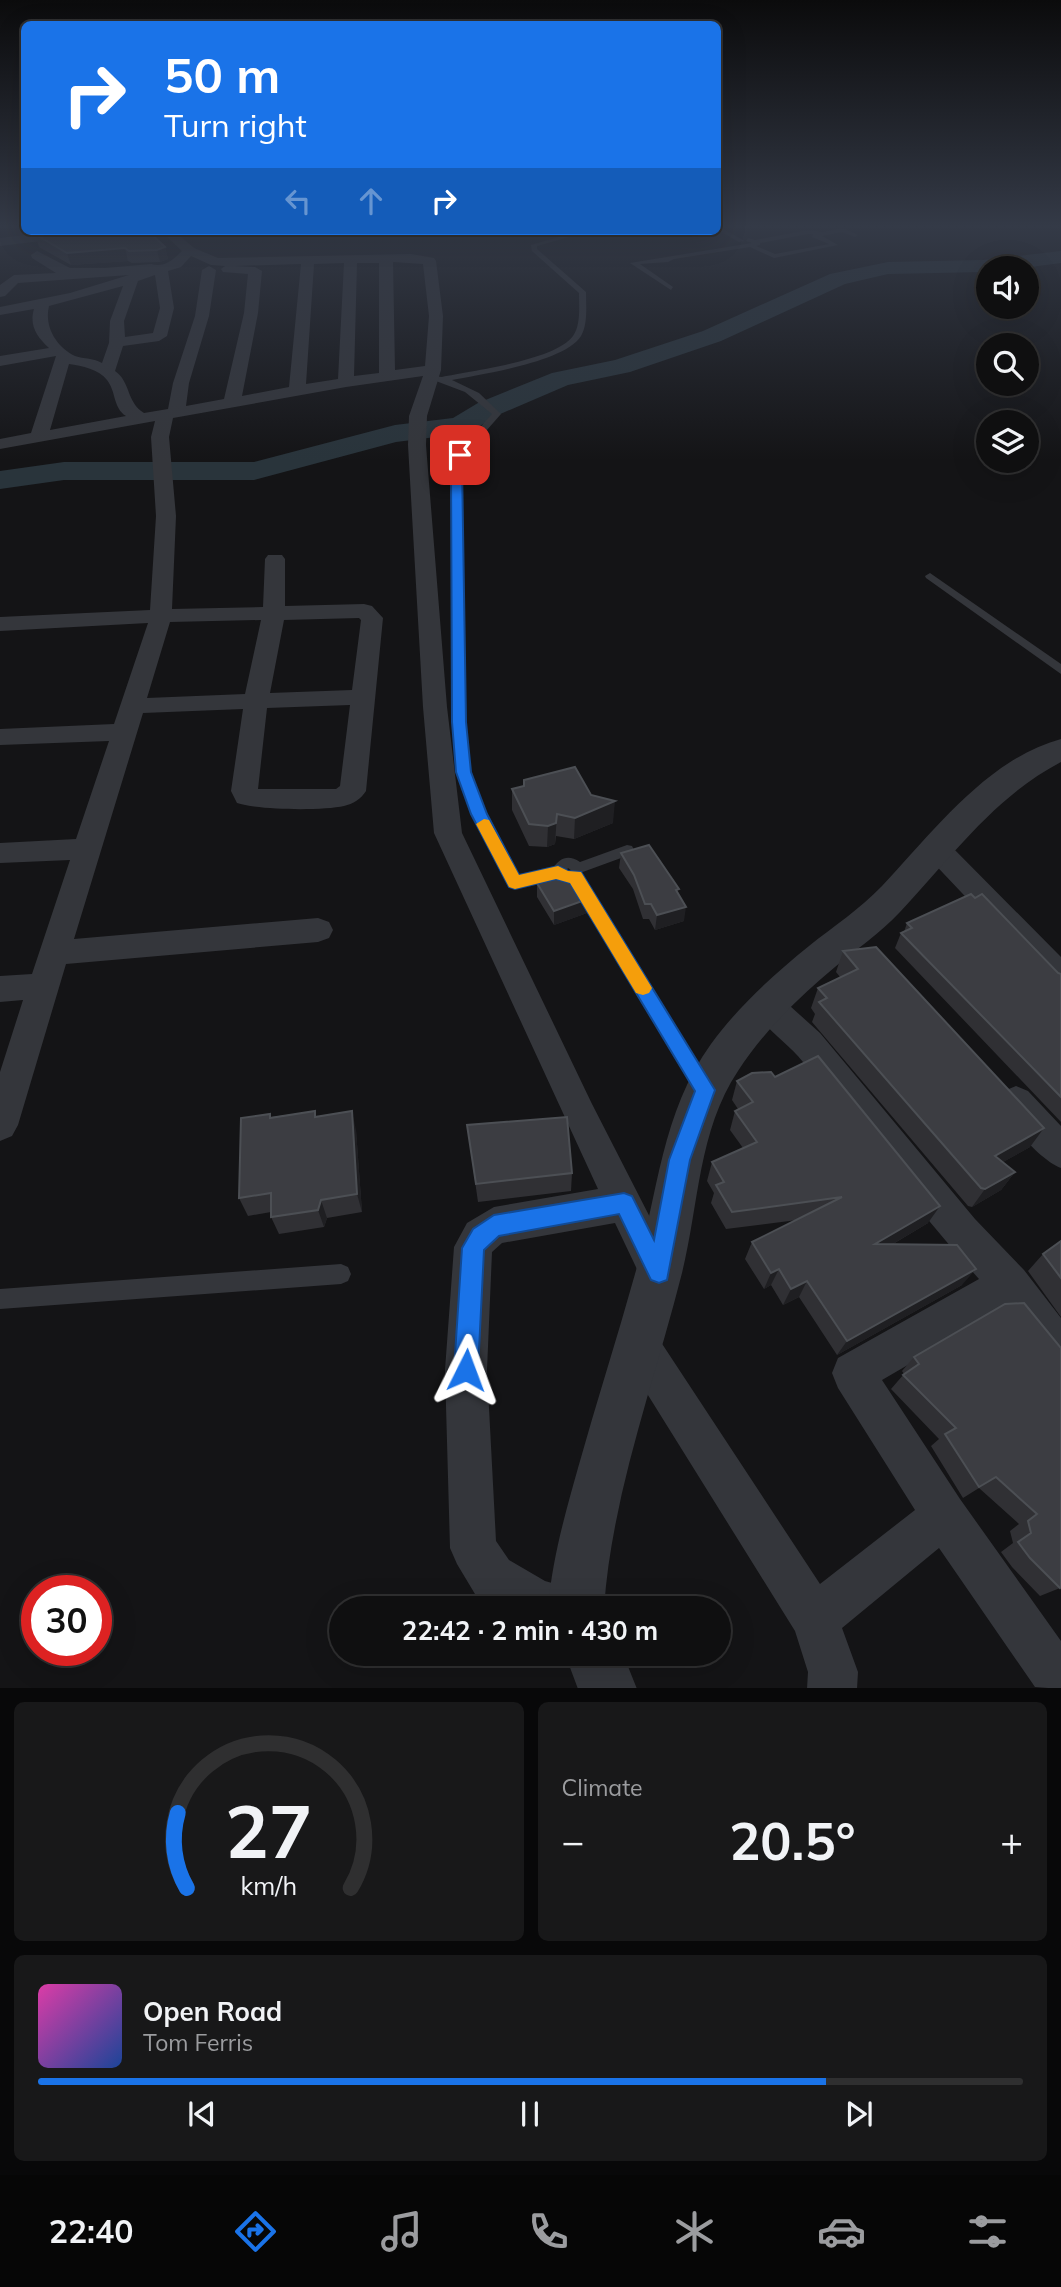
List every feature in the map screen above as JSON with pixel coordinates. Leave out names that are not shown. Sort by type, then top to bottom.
[{"type":"street","points":[[0,311],[36,304],[43,334],[69,359],[94,364],[114,377],[127,410],[142,419]]},
{"type":"street","points":[[107,372],[117,343],[117,321],[125,304]]},
{"type":"street","points":[[168,304],[172,330]]},
{"type":"street","points":[[0,1125],[161,616],[166,516],[160,438],[181,383],[204,304]]},
{"type":"street","points":[[232,402],[252,304]]},
{"type":"street","points":[[298,390],[305,304]]},
{"type":"street","points":[[346,382],[349,304]]},
{"type":"street","points":[[386,304],[387,375]]},
{"type":"street","points":[[434,304],[437,376],[418,416],[417,445],[435,707],[448,833],[580,1115],[659,1272]]},
{"type":"street","points":[[117,343],[172,330],[202,316]]},
{"type":"street","points":[[0,361],[63,353]]},
{"type":"street","points":[[39,437],[63,353]]},
{"type":"street","points":[[0,444],[387,375],[437,376]]},
{"type":"street","points":[[0,624],[161,616],[274,613],[364,611],[372,618],[353,791],[340,798],[246,796],[244,791],[256,701],[274,613],[275,559]]},
{"type":"street","points":[[0,737],[256,701],[363,697]]},
{"type":"street","points":[[577,1596],[584,1540],[637,1341],[659,1272],[680,1160],[705,1090],[715,1071],[748,1026],[819,959],[866,941],[886,904],[993,790],[1061,749]]},
{"type":"street","points":[[936,848],[1061,978]]},
{"type":"street","points":[[0,853],[88,849]]},
{"type":"street","points":[[55,953],[318,930]]},
{"type":"street","points":[[0,989],[44,986]]},
{"type":"street","points":[[769,1007],[808,1043],[962,1232],[1010,1284],[1061,1350]]},
{"type":"street","points":[[996,1081],[1061,1151]]},
{"type":"street","points":[[526,1596],[492,1577],[473,1548],[466,1370],[473,1248],[480,1236],[494,1226],[624,1203]]},
{"type":"street","points":[[1010,1284],[853,1374],[944,1515],[1052,1670],[1061,1675]]},
{"type":"street","points":[[637,1341],[815,1619],[833,1672],[832,1688]]},
{"type":"street","points":[[815,1619],[944,1515]]},
{"type":"lane","points":[[437,376],[548,356],[572,344],[580,327],[582,304]]},
{"type":"lane","points":[[437,376],[464,387],[495,412],[496,416],[460,455],[457,464],[459,722],[463,772],[479,814],[511,879],[521,883],[558,872],[565,877],[627,850]]},
{"type":"lane","points":[[930,576],[1061,670]]},
{"type":"lane","points":[[576,872],[705,1090]]},
{"type":"lane","points":[[0,1299],[341,1274]]},
{"type":"building","points":[[575,767],[591,795],[615,801],[575,818],[557,814],[556,823],[548,826],[529,824],[512,789],[524,786],[524,780]]},
{"type":"building","points":[[649,845],[679,889],[676,890],[686,907],[657,915],[651,904],[645,904],[634,875],[621,853]]},
{"type":"building","points":[[571,872],[588,899],[554,911],[537,883]]},
{"type":"building","points":[[971,894],[975,898],[982,894],[1061,974],[1061,1097],[901,933],[912,928],[907,923]]},
{"type":"building","points":[[876,947],[1044,1128],[995,1156],[1015,1172],[985,1189],[981,1188],[819,1002],[827,998],[818,988],[858,969],[843,951]]},
{"type":"building","points":[[818,1056],[940,1206],[875,1244],[957,1245],[976,1269],[847,1341],[807,1281],[791,1289],[779,1269],[771,1273],[752,1242],[842,1197],[732,1212],[716,1185],[724,1182],[712,1162],[757,1142],[735,1111],[753,1102],[737,1081],[752,1073],[771,1072],[775,1077]]},
{"type":"building","points":[[315,1111],[315,1117],[352,1111],[357,1194],[321,1200],[318,1210],[271,1217],[271,1193],[239,1198],[241,1118],[270,1114],[270,1118]]},
{"type":"building","points":[[567,1117],[572,1173],[476,1184],[467,1125]]},
{"type":"building","points":[[1061,1241],[1061,1278],[1043,1254]]},
{"type":"building","points":[[1024,1303],[1061,1348],[1060,1588],[1018,1542],[1031,1533],[1028,1521],[1037,1514],[996,1477],[979,1487],[945,1434],[956,1428],[903,1375],[919,1364],[914,1357],[1005,1304]]},
{"type":"waterway","points":[[0,480],[64,471],[254,471],[395,434],[460,426],[488,409],[561,379],[621,367],[712,336],[783,304]]},
{"type":"slow traffic","points":[[484,824],[515,883],[558,872],[569,878],[575,876],[643,988]]},
{"type":"route","points":[[460,455],[457,459],[459,722],[463,772],[479,814],[515,883],[558,872],[569,878],[575,876],[705,1090],[680,1160],[659,1272],[624,1203],[494,1226],[480,1236],[473,1248],[466,1370]]}]
